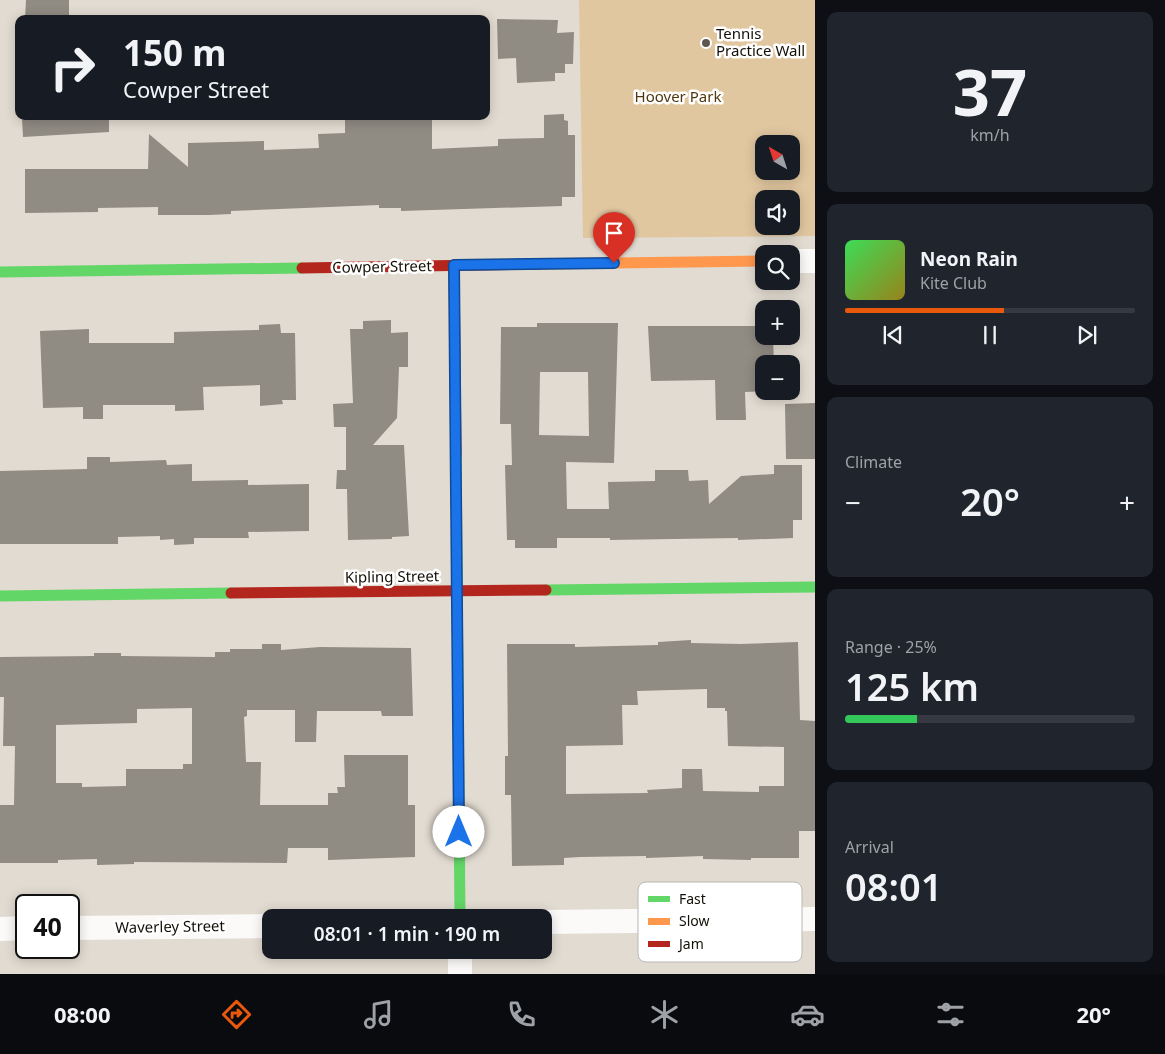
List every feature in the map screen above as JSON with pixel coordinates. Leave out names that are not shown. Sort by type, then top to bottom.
[{"type":"street","name":"Cowper Street","points":[[0,272],[755,261]]},
{"type":"street","points":[[800,261],[815,261]]},
{"type":"street","points":[[454,265],[460,909]]},
{"type":"street","name":"Kipling Street","points":[[0,596],[815,586]]},
{"type":"street","points":[[802,919],[815,919]]},
{"type":"street","points":[[552,922],[638,921]]},
{"type":"street","name":"Waverley Street","points":[[80,928],[262,926]]},
{"type":"street","points":[[0,929],[15,928]]},
{"type":"street","points":[[460,959],[460,974]]},
{"type":"green space","name":"Hoover Park","points":[[579,0],[815,0],[815,236],[583,238]]},
{"type":"building","points":[[26,0],[69,0],[69,15],[25,15]]},
{"type":"building","points":[[497,19],[558,20],[557,33],[574,32],[573,64],[565,64],[565,73],[555,73],[555,81],[517,83],[516,58],[498,59]]},
{"type":"building","points":[[564,114],[564,120],[568,121],[568,135],[575,135],[575,197],[562,197],[562,206],[401,211],[401,208],[379,208],[379,205],[231,211],[231,214],[209,215],[158,215],[158,207],[98,208],[98,212],[25,213],[25,169],[148,169],[149,134],[188,167],[188,143],[264,141],[264,150],[319,148],[318,134],[345,133],[345,120],[432,120],[432,149],[498,146],[498,139],[544,138],[544,115]]},
{"type":"building","points":[[22,120],[109,120],[109,132],[23,137]]},
{"type":"building","points":[[391,320],[391,333],[408,332],[408,367],[399,367],[397,418],[373,445],[404,445],[409,536],[392,537],[392,539],[348,540],[347,489],[336,489],[337,470],[346,470],[346,427],[334,427],[333,404],[353,403],[350,329],[363,329],[363,321]]},
{"type":"building","points":[[537,323],[618,323],[614,463],[566,462],[567,509],[609,509],[608,482],[655,481],[655,470],[688,470],[689,481],[708,480],[709,504],[741,476],[774,474],[774,465],[802,465],[802,520],[793,520],[793,538],[610,540],[610,538],[557,538],[557,548],[515,548],[515,540],[507,540],[505,465],[512,465],[511,424],[500,424],[501,327],[537,327]],"holes":[[[540,372],[588,372],[589,436],[539,435]]]},
{"type":"building","points":[[280,324],[281,333],[295,333],[296,400],[282,400],[283,404],[260,406],[260,385],[203,387],[204,410],[175,411],[175,405],[103,405],[103,419],[83,419],[83,407],[43,408],[40,331],[89,329],[89,343],[174,343],[174,332],[259,330],[259,325]]},
{"type":"building","points":[[648,326],[755,326],[755,345],[773,345],[774,355],[755,355],[755,392],[745,392],[746,420],[716,420],[715,380],[651,381]]},
{"type":"building","points":[[815,403],[815,459],[786,459],[785,404]]},
{"type":"building","points":[[87,457],[110,457],[110,462],[166,460],[167,465],[192,464],[192,481],[248,480],[248,485],[309,484],[309,531],[248,532],[249,538],[194,538],[194,544],[174,545],[174,539],[160,540],[160,536],[118,537],[118,544],[0,544],[0,471],[87,469]]},
{"type":"building","points":[[691,640],[691,643],[740,644],[798,642],[800,720],[815,721],[815,831],[799,831],[799,858],[751,858],[751,860],[703,859],[703,856],[646,858],[646,856],[580,857],[564,858],[564,865],[512,866],[511,795],[505,795],[505,756],[508,756],[507,644],[575,644],[575,647],[658,645],[658,642]],"holes":[[[707,689],[707,708],[725,708],[725,711],[727,711],[728,746],[784,747],[784,786],[759,786],[759,792],[703,791],[702,769],[682,769],[682,788],[647,790],[648,793],[566,794],[566,746],[623,745],[622,705],[638,705],[637,691]]]},
{"type":"building","points":[[262,644],[281,644],[281,650],[320,647],[411,648],[413,716],[382,716],[381,711],[317,711],[316,742],[295,742],[295,710],[247,710],[247,716],[244,717],[246,762],[261,762],[260,805],[328,805],[328,793],[338,793],[337,787],[345,787],[344,755],[408,755],[408,805],[415,805],[415,857],[328,860],[328,848],[288,848],[287,863],[134,862],[134,864],[97,865],[97,859],[58,860],[58,863],[0,863],[0,805],[14,805],[15,746],[3,746],[4,697],[0,697],[0,657],[94,656],[94,653],[121,653],[121,656],[215,657],[215,652],[230,652],[230,649],[262,649]],"holes":[[[192,708],[192,764],[183,764],[183,769],[126,769],[126,786],[82,787],[82,783],[56,783],[56,725],[137,723],[137,709]]]},
{"type":"traffic: fast","points":[[0,272],[302,268]]},
{"type":"traffic: fast","points":[[456,454],[460,909]]},
{"type":"traffic: fast","points":[[546,590],[815,587]]},
{"type":"traffic: fast","points":[[0,596],[231,593]]},
{"type":"traffic: slow","points":[[541,264],[755,261]]},
{"type":"traffic: jam","points":[[302,268],[541,264]]},
{"type":"traffic: jam","points":[[454,265],[456,454]]},
{"type":"traffic: jam","points":[[231,593],[546,590]]},
{"type":"place","name":"Tennis Practice Wall","points":[[706,43]]},
{"type":"route","points":[[459,832],[454,265],[614,263]]}]
